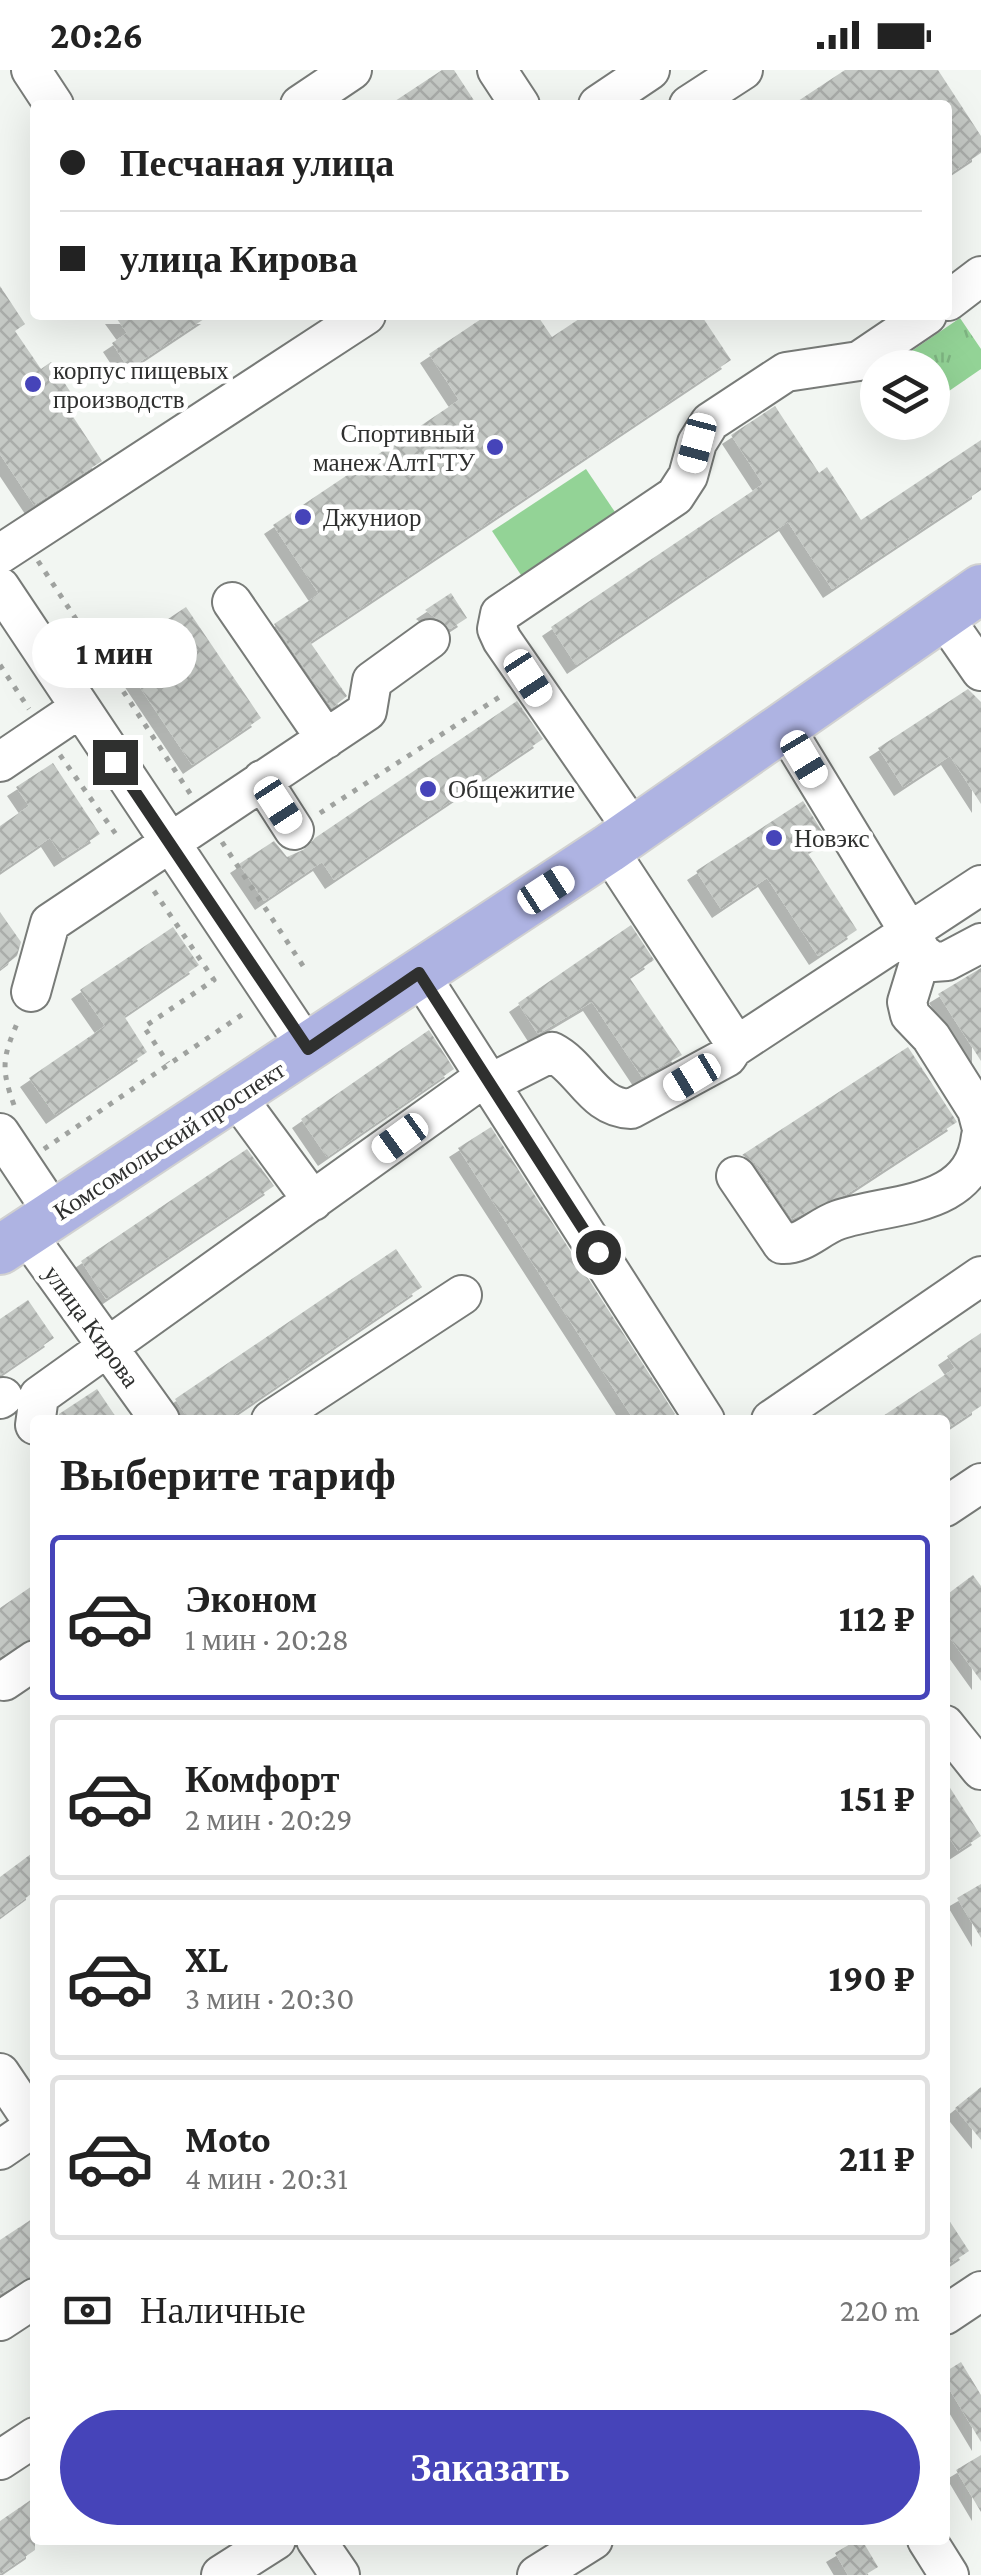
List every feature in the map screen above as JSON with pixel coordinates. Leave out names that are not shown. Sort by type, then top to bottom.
[{"type":"main road","name":"Комсомольский проспект","points":[[26,1232],[621,840],[962,602]]},
{"type":"street","points":[[31,70],[51,100]]},
{"type":"street","points":[[307,100],[352,70]]},
{"type":"street","points":[[497,70],[517,100]]},
{"type":"street","points":[[605,100],[650,70]]},
{"type":"street","points":[[697,100],[743,70]]},
{"type":"street","points":[[952,297],[981,276]]},
{"type":"street","points":[[11,546],[358,320]]},
{"type":"street","points":[[732,1048],[731,1037],[621,840],[496,629],[500,614],[675,496],[710,422],[786,372],[859,361],[920,320]]},
{"type":"street","points":[[0,587],[308,1049]]},
{"type":"street","points":[[232,602],[326,738]]},
{"type":"street","points":[[962,602],[981,671]]},
{"type":"street","points":[[31,992],[50,923],[367,711],[372,681],[430,639]]},
{"type":"street","points":[[0,762],[80,708]]},
{"type":"street","points":[[784,726],[915,943],[933,962],[947,961],[981,944]]},
{"type":"street","points":[[262,780],[294,830]]},
{"type":"street","points":[[36,1415],[39,1396],[106,1346],[489,1079],[552,1052],[566,1059],[600,1099],[615,1108],[631,1109],[710,1067],[732,1048],[915,943],[981,885]]},
{"type":"street","points":[[915,943],[907,1002],[910,1015],[931,1037],[977,1110],[981,1124]]},
{"type":"street","points":[[419,973],[702,1415]]},
{"type":"street","points":[[236,1096],[313,1201]]},
{"type":"street","name":"улица Кирова","points":[[16,1127],[26,1232],[156,1415]]},
{"type":"street","points":[[736,1176],[772,1235],[782,1244],[792,1245],[838,1220],[924,1203],[966,1172],[979,1150],[981,1136]]},
{"type":"street","points":[[778,1415],[981,1276]]},
{"type":"street","points":[[295,1414],[462,1295]]},
{"type":"street","points":[[950,1504],[981,1483]]},
{"type":"street","points":[[4,1681],[30,1663]]},
{"type":"street","points":[[950,1731],[981,1770]]},
{"type":"street","points":[[0,2073],[30,2118]]},
{"type":"street","points":[[0,2150],[30,2129]]},
{"type":"street","points":[[950,2311],[981,2291]]},
{"type":"street","points":[[0,2322],[30,2301]]},
{"type":"street","points":[[0,2460],[30,2440]]},
{"type":"street","points":[[221,2575],[268,2545]]},
{"type":"street","points":[[319,2545],[340,2575]]},
{"type":"street","points":[[538,2575],[585,2545]]},
{"type":"street","points":[[930,2545],[948,2575]]},
{"type":"path","points":[[11,546],[206,818],[306,972]]},
{"type":"path","points":[[294,830],[528,678]]},
{"type":"path","points":[[31,992],[1,1061],[1,1080],[16,1127],[38,1152],[260,1002]]},
{"type":"green space","points":[[960,318],[981,349],[981,369],[950,390],[950,350],[913,350]]},
{"type":"green space","points":[[586,469],[619,518],[525,581],[492,531]]},
{"type":"building","points":[[442,70],[454,70],[474,100],[397,100]]},
{"type":"building","points":[[845,70],[938,70],[981,136],[981,153],[952,172],[952,100],[800,100]]},
{"type":"building","name":"корпус пищевых производств","points":[[0,286],[25,324],[15,331],[41,369],[51,362],[75,399],[66,406],[102,461],[34,505],[0,454]]},
{"type":"building","points":[[118,320],[202,320],[129,369],[112,343],[127,333]]},
{"type":"building","name":"Спортивный манеж АлтГТУ","points":[[480,320],[540,320],[552,337],[578,320],[704,320],[731,360],[310,642],[347,696],[332,708],[274,624],[319,594],[273,525],[459,400],[429,354]]},
{"type":"building","points":[[775,406],[819,473],[827,467],[861,520],[981,440],[981,490],[832,589],[788,522],[576,665],[551,627],[763,484],[731,435]]},
{"type":"building","points":[[451,593],[467,618],[450,629],[425,610]]},
{"type":"building","points":[[186,607],[261,718],[192,765],[117,653]]},
{"type":"building","points":[[968,689],[981,702],[981,804],[950,756],[903,787],[878,748]]},
{"type":"building","name":"Общежитие","points":[[517,701],[543,739],[334,880],[322,862],[264,901],[239,864],[274,841],[287,857],[305,849],[315,838]]},
{"type":"building","points":[[53,763],[100,834],[63,858],[50,838],[0,872],[0,826],[29,806],[16,787]]},
{"type":"building","points":[[803,801],[827,839],[807,852],[857,930],[818,956],[767,878],[721,909],[696,871]]},
{"type":"building","points":[[0,912],[21,942],[17,956],[0,969]]},
{"type":"building","points":[[631,925],[654,960],[629,977],[682,1055],[642,1077],[592,1002],[538,1034],[518,1003]]},
{"type":"building","points":[[173,927],[199,965],[124,1016],[147,1052],[55,1115],[29,1078],[105,1026],[80,990]]},
{"type":"building","points":[[981,968],[981,1061],[938,994]]},
{"type":"building","points":[[429,1030],[454,1069],[327,1157],[301,1119]]},
{"type":"building","points":[[908,1047],[957,1122],[847,1194],[792,1219],[755,1163],[742,1155]]},
{"type":"building","points":[[491,1127],[675,1414],[631,1415],[458,1148]]},
{"type":"building","points":[[247,1149],[274,1186],[106,1299],[81,1261]]},
{"type":"building","points":[[396,1249],[422,1287],[234,1415],[186,1415],[175,1399]]},
{"type":"building","points":[[28,1300],[54,1338],[0,1375],[0,1319]]},
{"type":"building","points":[[981,1333],[981,1406],[950,1427],[950,1415],[884,1415],[955,1368],[947,1356]]},
{"type":"building","points":[[97,1389],[115,1415],[59,1415]]},
{"type":"building","points":[[973,1575],[981,1586],[981,1681],[950,1638],[950,1592]]},
{"type":"building","points":[[30,1587],[30,1641],[0,1657],[0,1608]]},
{"type":"building","points":[[950,1788],[981,1836],[958,1851],[950,1839]]},
{"type":"building","points":[[30,1855],[30,1895],[0,1917],[0,1877]]},
{"type":"building","points":[[981,1884],[981,1938],[957,1898]]},
{"type":"building","points":[[981,2087],[981,2140],[955,2108]]},
{"type":"building","points":[[30,2220],[30,2279],[0,2294],[0,2240]]},
{"type":"building","points":[[950,2222],[969,2251],[950,2264]]},
{"type":"building","points":[[961,2362],[981,2395],[981,2442],[950,2390],[950,2369]]},
{"type":"building","points":[[981,2455],[981,2512],[956,2470]]},
{"type":"building","points":[[30,2500],[30,2545],[35,2545],[35,2550],[0,2574],[0,2521]]},
{"type":"building","points":[[849,2545],[865,2545],[878,2567],[865,2575],[848,2575],[835,2553]]},
{"type":"place","name":"корпус пищевых производств","points":[[33,384]]},
{"type":"place","name":"Спортивный манеж АлтГТУ","points":[[495,447]]},
{"type":"place","name":"Джуниор","points":[[303,517]]},
{"type":"place","name":"Общежитие","points":[[428,789]]},
{"type":"place","name":"Новэкс","points":[[774,838]]},
{"type":"route","points":[[115,762],[308,1049],[419,973],[598,1252]]}]
